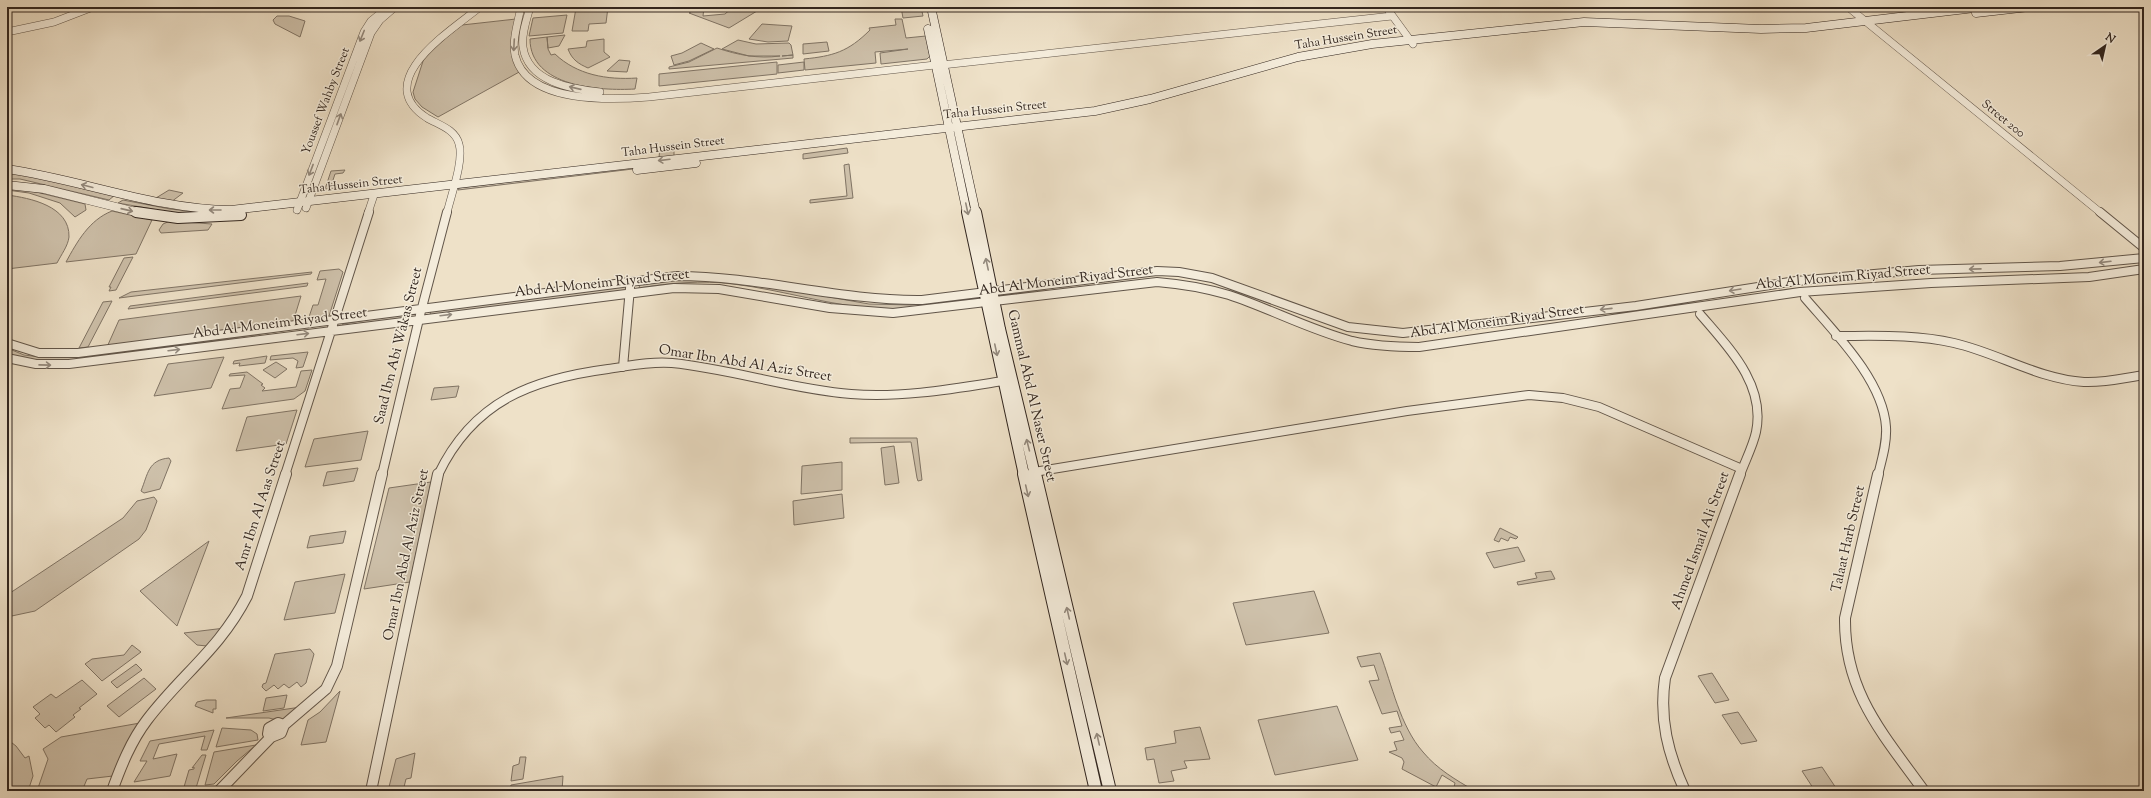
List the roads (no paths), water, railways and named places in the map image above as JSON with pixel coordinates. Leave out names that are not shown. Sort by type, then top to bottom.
[{"type":"main road","name":"Gammal Abd Al Naser Street","points":[[924,7],[931,25]]},
{"type":"main road","name":"Gammal Abd Al Naser Street","points":[[931,7],[931,25],[938,63],[989,292],[1003,381],[1096,791]]},
{"type":"main road","name":"Taha Hussein Street","points":[[1872,23],[1983,7]]},
{"type":"main road","name":"Taha Hussein Street","points":[[7,185],[31,187],[154,216],[185,219],[221,218],[302,206],[453,188],[953,129],[1122,111],[1227,84],[1304,61],[1412,42],[1590,22],[1791,29],[1872,23],[2028,7]]},
{"type":"main road","name":"Taha Hussein Street","points":[[1412,42],[1576,27],[1618,26],[1708,31],[1726,27]]},
{"type":"main road","name":"Taha Hussein Street","points":[[7,169],[33,173],[171,206],[206,210],[302,206]]},
{"type":"main road","points":[[108,205],[121,194]]},
{"type":"main road","name":"Gammal Abd Al Naser Street","points":[[991,302],[1000,329],[1110,791]]},
{"type":"main road","points":[[1090,765],[1103,763]]},
{"type":"street","points":[[7,28],[48,20],[84,7]]},
{"type":"street","points":[[7,32],[54,22],[93,7]]},
{"type":"street","name":"Youssef Wahby Street","points":[[302,206],[364,32],[371,21],[388,7]]},
{"type":"street","name":"Youssef Wahby Street","points":[[302,206],[371,33],[380,20],[396,7]]},
{"type":"street","name":"Saad Ibn Abi Wakas Street","points":[[219,791],[226,782],[271,737],[281,733],[284,725],[326,689],[337,666],[360,562],[419,319],[438,252],[461,148],[459,140],[452,132],[418,112],[408,100],[406,88],[411,72],[428,46],[480,7]]},
{"type":"street","points":[[521,7],[514,51],[517,62],[532,79],[546,87],[573,95],[604,99],[1389,12],[1412,42]]},
{"type":"street","points":[[530,7],[523,47],[527,60],[542,75],[563,85],[584,90],[642,95]]},
{"type":"street","name":"Street 200","points":[[1848,7],[1872,23],[2144,241]]},
{"type":"street","name":"Street 200","points":[[1857,7],[1872,23],[2144,248]]},
{"type":"street","name":"Amr Ibn Al Aas Street","points":[[112,791],[122,762],[136,736],[154,711],[217,646],[243,606],[373,198]]},
{"type":"street","name":"Abd Al Moneim Riyad Street","points":[[7,343],[30,351],[58,354],[630,281],[687,276],[727,276],[843,298],[878,301],[922,300],[1134,272],[1179,272],[1222,281],[1338,324],[1370,331],[1403,333],[1636,306],[1796,280],[1919,270],[2054,267],[2144,258]]},
{"type":"street","name":"Abd Al Moneim Riyad Street","points":[[7,358],[26,363],[58,365],[685,287],[720,288],[841,310],[879,313],[917,312],[1138,284],[1177,283],[1215,291],[1343,338],[1397,348],[1419,347],[1800,292],[1892,289],[1931,283],[2082,278],[2144,269]]},
{"type":"street","points":[[1919,270],[1931,283]]},
{"type":"street","points":[[623,367],[630,281]]},
{"type":"street","name":"Talaat Harb Street","points":[[1805,298],[1873,384],[1884,408],[1887,425],[1885,446],[1845,618],[1846,650],[1854,677],[1867,706],[1924,791]]},
{"type":"street","points":[[1636,306],[1643,314]]},
{"type":"street","name":"Ahmed Ismail Ali Street","points":[[1685,791],[1672,762],[1664,733],[1662,710],[1663,688],[1742,468],[1757,425],[1759,413],[1757,398],[1752,382],[1743,367],[1700,314]]},
{"type":"street","points":[[1836,336],[1903,336],[1943,340],[1985,352],[2050,376],[2076,381],[2100,382],[2144,375]]},
{"type":"street","points":[[148,354],[154,342]]},
{"type":"street","name":"Omar Ibn Abd Al Aziz Street","points":[[371,791],[437,477],[444,459],[456,442],[470,426],[488,411],[515,394],[534,385],[565,375],[650,363],[672,364],[826,390],[865,394],[923,393],[1003,381]]},
{"type":"street","points":[[1034,472],[1422,409],[1528,395],[1563,398],[1599,407],[1742,468]]}]
